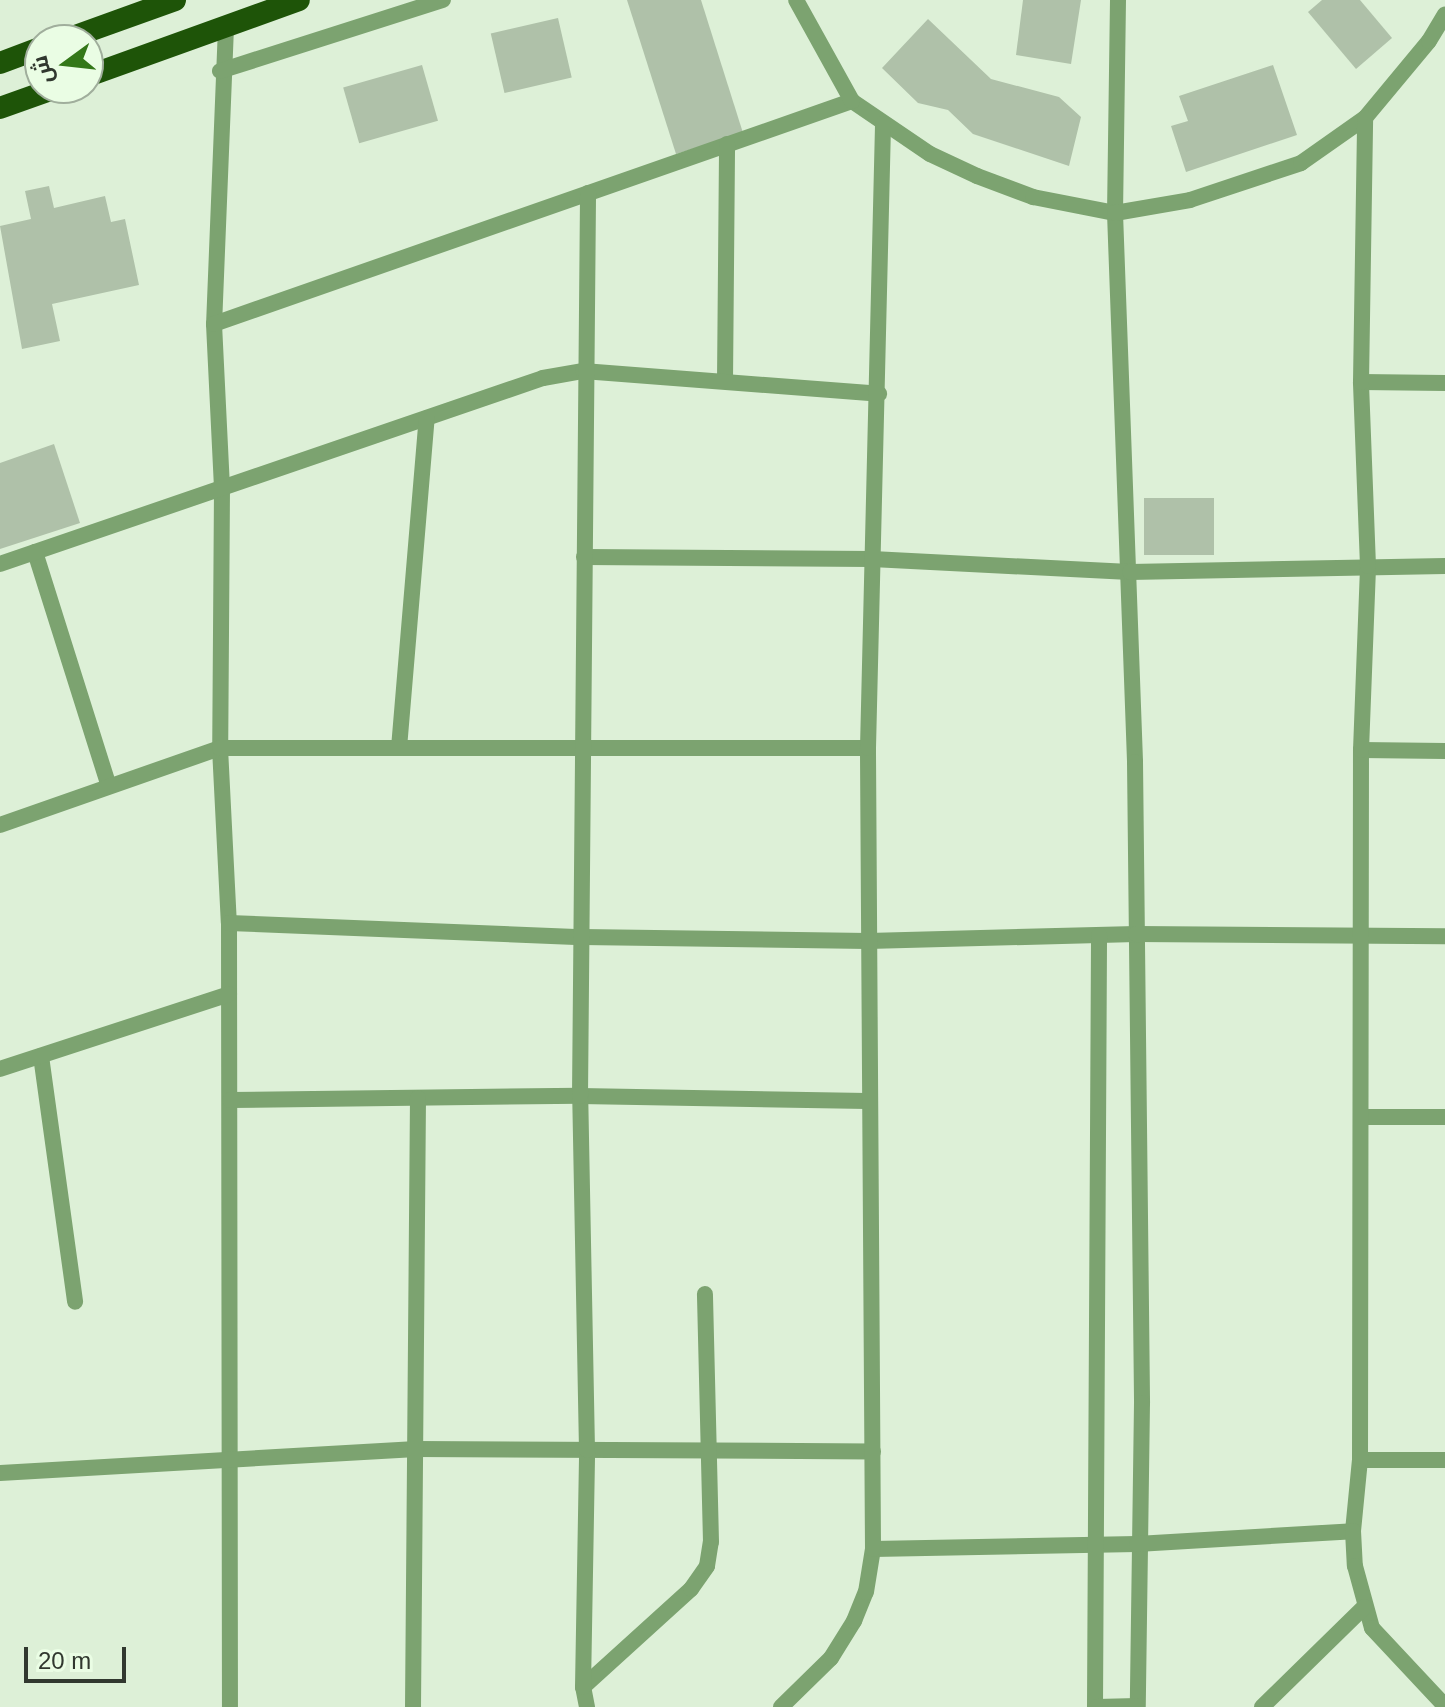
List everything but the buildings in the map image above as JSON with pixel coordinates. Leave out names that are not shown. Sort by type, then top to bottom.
[{"type":"highway","points":[[104,26],[175,0]]},
{"type":"highway","points":[[104,70],[299,0]]},
{"type":"highway","points":[[0,63],[24,54]]},
{"type":"highway","points":[[0,108],[24,99]]},
{"type":"street","points":[[220,71],[443,0]]},
{"type":"street","points":[[796,0],[852,101],[883,124],[977,176],[1033,197],[1115,213],[1190,200],[1289,168],[1365,118],[1429,41],[1445,14]]},
{"type":"street","points":[[1099,935],[1096,1707],[1138,1706],[1137,1544],[1142,1403],[1130,572],[1115,213],[1118,0]]},
{"type":"street","points":[[226,27],[220,71],[214,324],[222,489],[220,748],[229,923],[226,1460],[230,1707]]},
{"type":"street","points":[[214,324],[852,101]]},
{"type":"street","points":[[1365,118],[1361,382],[1368,566],[1361,750],[1360,1460],[1353,1531],[1364,1607],[1372,1628],[1445,1706]]},
{"type":"street","points":[[781,1707],[831,1658],[854,1621],[866,1592],[873,1549],[867,1101],[868,748],[879,394],[883,124]]},
{"type":"street","points":[[725,381],[727,144]]},
{"type":"street","points":[[587,1707],[583,1687],[587,1450],[580,1096],[584,747],[583,371],[588,193]]},
{"type":"street","points":[[0,564],[427,418],[500,390],[583,371],[879,394]]},
{"type":"street","points":[[1361,382],[1445,383]]},
{"type":"street","points":[[399,748],[427,418]]},
{"type":"street","points":[[35,552],[109,786]]},
{"type":"street","points":[[584,557],[872,559],[1130,572],[1445,566]]},
{"type":"street","points":[[0,825],[220,748],[868,748]]},
{"type":"street","points":[[1361,750],[1445,751]]},
{"type":"street","points":[[229,923],[582,937],[868,941],[1136,934],[1445,936]]},
{"type":"street","points":[[0,1069],[229,994]]},
{"type":"street","points":[[41,1056],[75,1302]]},
{"type":"street","points":[[230,1100],[580,1096],[867,1101]]},
{"type":"street","points":[[413,1707],[418,1098]]},
{"type":"street","points":[[1362,1117],[1445,1117]]},
{"type":"street","points":[[583,1687],[691,1589],[707,1566],[711,1542],[705,1294]]},
{"type":"street","points":[[0,1473],[416,1449],[873,1451]]},
{"type":"street","points":[[1360,1460],[1445,1460]]},
{"type":"street","points":[[873,1549],[1137,1544],[1353,1531]]},
{"type":"street","points":[[1262,1707],[1364,1607]]}]
